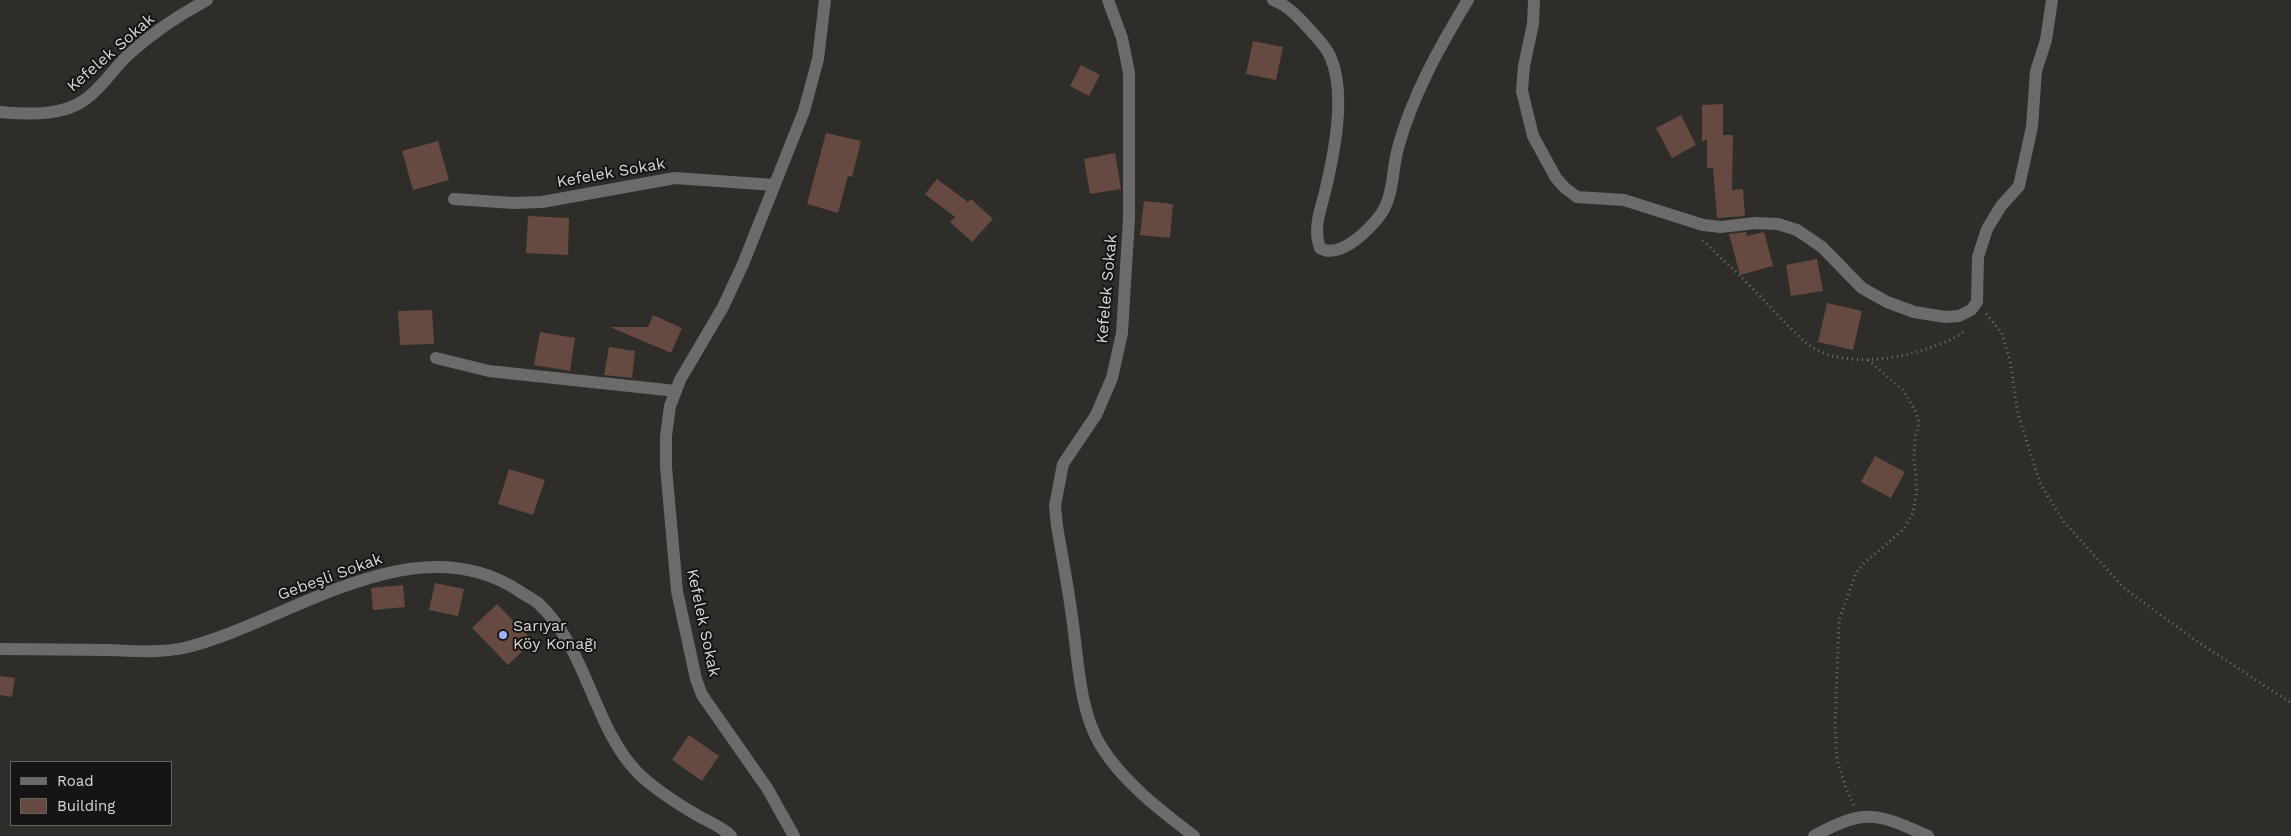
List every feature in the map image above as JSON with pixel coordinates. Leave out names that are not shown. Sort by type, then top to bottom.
[{"type":"street","name":"Kefelek Sokak","points":[[0,112],[18,114],[55,112],[77,105],[99,87],[128,56],[157,32],[207,0]]},
{"type":"street","name":"Kefelek Sokak","points":[[794,836],[767,788],[702,695],[696,679],[677,591],[666,467],[666,436],[670,406],[676,391],[723,307],[743,264],[811,92],[818,59],[825,0]]},
{"type":"street","name":"Kefelek Sokak","points":[[1108,0],[1122,38],[1129,73],[1129,218],[1122,333],[1112,378],[1096,415],[1063,464],[1056,506],[1080,681],[1088,713],[1100,744],[1112,762],[1138,788],[1194,836]]},
{"type":"street","points":[[1273,0],[1283,4],[1313,34],[1329,54],[1336,72],[1337,99],[1332,160],[1316,229],[1320,248],[1326,252],[1339,250],[1361,236],[1381,213],[1388,200],[1398,148],[1412,108],[1427,74],[1468,0]]},
{"type":"street","points":[[1534,0],[1533,24],[1524,66],[1522,91],[1527,114],[1533,136],[1556,178],[1577,197],[1624,200],[1703,225],[1721,227],[1755,223],[1778,224],[1797,230],[1811,238],[1862,288],[1887,302],[1914,312],[1945,316],[1960,316],[1974,306],[1978,257],[1987,229],[2001,206],[2019,186],[2032,126],[2036,71],[2046,40],[2052,0]]},
{"type":"street","name":"Kefelek Sokak","points":[[454,199],[513,203],[542,202],[675,178],[774,185]]},
{"type":"street","points":[[436,358],[498,373],[676,391]]},
{"type":"street","name":"Gebeşli Sokak","points":[[0,649],[152,651],[182,648],[214,638],[384,573],[419,567],[469,569],[497,578],[537,603],[559,628],[574,652],[618,745],[638,772],[684,807],[732,836]]},
{"type":"street","points":[[1814,836],[1860,816],[1884,818],[1928,836]]},
{"type":"path","points":[[1702,240],[1810,346],[1824,352],[1868,360],[1890,359],[1920,351],[1961,335],[1970,324],[1974,306]]},
{"type":"path","points":[[1974,306],[2002,333],[2010,361],[2018,414],[2040,483],[2063,521],[2125,589],[2198,642],[2291,703]]},
{"type":"path","points":[[1860,816],[1846,788],[1837,760],[1835,726],[1839,620],[1856,573],[1864,563],[1904,529],[1913,513],[1917,489],[1915,445],[1919,422],[1916,412],[1903,390],[1868,360]]},
{"type":"building","points":[[1253,41],[1283,47],[1276,80],[1246,74]]},
{"type":"building","points":[[1081,65],[1100,75],[1089,96],[1070,86]]},
{"type":"building","points":[[1723,104],[1723,135],[1733,135],[1732,190],[1743,189],[1745,216],[1717,218],[1713,168],[1707,168],[1707,139],[1702,142],[1702,105]]},
{"type":"building","points":[[1681,115],[1696,145],[1672,158],[1656,128]]},
{"type":"building","points":[[826,133],[861,141],[852,177],[848,176],[838,213],[807,204]]},
{"type":"building","points":[[438,141],[449,180],[413,190],[402,151]]},
{"type":"building","points":[[1115,153],[1121,189],[1090,194],[1084,159]]},
{"type":"building","points":[[937,179],[968,202],[971,199],[993,219],[972,242],[950,222],[955,217],[925,194]]},
{"type":"building","points":[[1144,201],[1173,204],[1170,238],[1140,235]]},
{"type":"building","points":[[528,216],[569,218],[568,255],[526,253]]},
{"type":"building","points":[[1746,232],[1747,236],[1764,232],[1773,266],[1740,275],[1729,234]]},
{"type":"building","points":[[1817,259],[1823,291],[1791,296],[1786,265]]},
{"type":"building","points":[[1827,303],[1862,311],[1853,350],[1818,342]]},
{"type":"building","points":[[432,310],[434,344],[400,345],[398,311]]},
{"type":"building","points":[[653,315],[682,328],[671,353],[610,327],[648,327]]},
{"type":"building","points":[[540,332],[575,338],[570,371],[534,365]]},
{"type":"building","points":[[609,347],[635,351],[632,378],[604,375]]},
{"type":"building","points":[[1875,456],[1905,472],[1891,498],[1861,482]]},
{"type":"building","points":[[509,469],[545,480],[533,515],[498,504]]},
{"type":"building","points":[[435,583],[464,589],[458,616],[429,610]]},
{"type":"building","points":[[403,585],[405,607],[373,610],[371,588]]},
{"type":"building","name":"Sarıyar Köy Konağı","points":[[497,604],[533,641],[508,665],[472,628]]},
{"type":"building","points":[[0,676],[15,678],[12,697],[0,695]]},
{"type":"building","points":[[689,735],[719,756],[702,781],[672,760]]},
{"type":"place","name":"Sarıyar Köy Konağı","points":[[503,635]]}]
